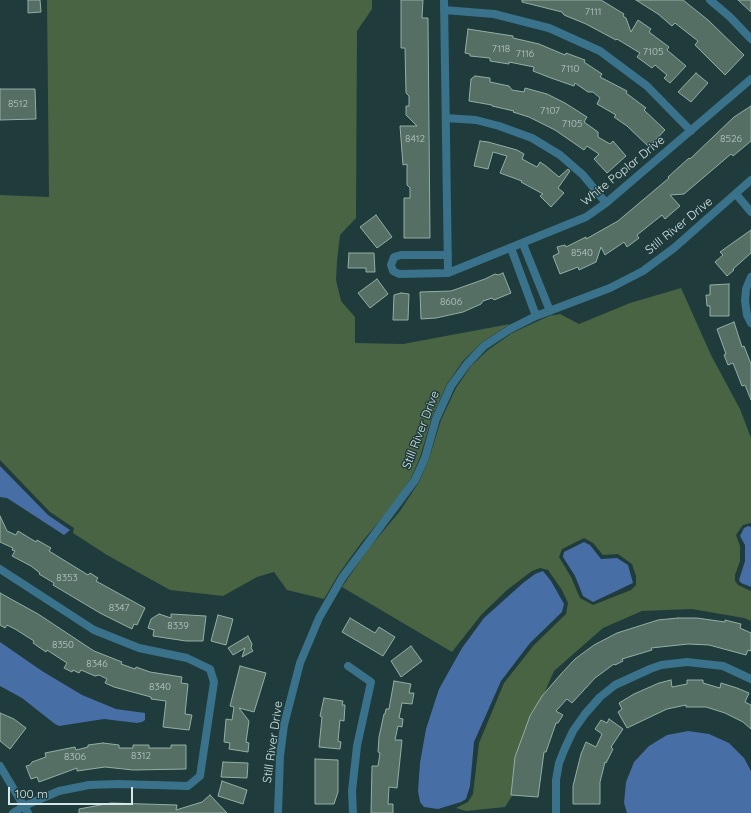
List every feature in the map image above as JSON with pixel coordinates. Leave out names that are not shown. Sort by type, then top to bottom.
[{"type":"street","points":[[444,0],[448,273]]},
{"type":"street","points":[[710,0],[730,17],[751,39]]},
{"type":"street","points":[[444,10],[494,14],[549,28],[600,51],[647,86],[691,131]]},
{"type":"street","name":"White Poplar Drive","points":[[448,255],[401,255],[394,257],[391,265],[393,271],[399,274],[448,273],[586,217],[606,203],[751,79]]},
{"type":"street","points":[[446,118],[476,120],[532,138],[566,160],[584,176],[606,203]]},
{"type":"street","name":"Still River Drive","points":[[278,813],[280,756],[284,725],[300,663],[319,618],[342,578],[415,480],[424,458],[436,419],[451,386],[467,364],[490,342],[510,329],[536,316],[610,288],[643,271],[674,248],[750,180]]},
{"type":"street","points":[[736,194],[751,212]]},
{"type":"street","points":[[522,244],[550,311]]},
{"type":"street","points":[[511,248],[536,316]]},
{"type":"street","points":[[751,277],[746,289],[744,301],[751,323]]},
{"type":"street","points":[[525,286],[538,281]]},
{"type":"street","points":[[0,569],[94,630],[139,648],[187,658],[210,669],[214,682],[200,776],[188,786],[118,784],[89,785],[60,791],[26,809],[13,813]]},
{"type":"street","points":[[556,813],[556,780],[559,763],[573,730],[600,697],[615,685],[650,668],[661,665],[687,662],[723,666],[751,679]]},
{"type":"street","points":[[348,666],[371,682],[356,746],[352,791],[353,813]]},
{"type":"street","points":[[0,766],[26,809]]},
{"type":"green space","points":[[47,0],[372,0],[372,9],[357,31],[356,218],[340,235],[336,280],[341,301],[355,317],[355,343],[403,344],[510,324],[481,343],[463,361],[447,384],[432,417],[420,457],[411,478],[392,506],[361,543],[338,575],[324,599],[287,590],[274,572],[257,577],[223,596],[170,590],[107,555],[73,533],[74,528],[50,512],[0,460],[0,195],[49,197]]},
{"type":"green space","points":[[681,288],[711,355],[740,409],[751,438],[751,523],[743,525],[736,535],[740,546],[740,561],[735,575],[735,581],[738,585],[751,591],[751,621],[744,618],[692,609],[642,611],[603,628],[554,671],[528,730],[515,791],[505,807],[466,811],[456,808],[468,802],[473,794],[479,743],[504,683],[534,645],[566,614],[568,603],[562,590],[548,570],[540,568],[532,571],[507,590],[481,615],[452,652],[342,587],[369,548],[400,511],[419,482],[429,459],[441,420],[456,388],[471,366],[488,350],[512,333],[549,316],[560,314],[579,324],[630,303]],"holes":[[[584,538],[593,543],[603,555],[618,554],[632,564],[636,576],[636,585],[631,590],[593,605],[580,598],[571,577],[559,557],[562,549]]]},
{"type":"water","points":[[0,466],[48,515],[70,530],[64,535],[7,498],[0,497]]},
{"type":"water","points":[[748,526],[751,527],[751,587],[741,583],[739,580],[745,561],[745,545],[740,536],[744,528]]},
{"type":"water","points":[[584,542],[590,545],[601,559],[617,558],[628,565],[633,583],[593,602],[583,596],[575,576],[563,557],[564,552]]},
{"type":"water","points":[[543,571],[551,581],[564,604],[562,612],[530,643],[501,681],[474,742],[470,786],[466,799],[438,809],[424,807],[420,802],[418,791],[420,763],[426,729],[439,689],[462,648],[484,618],[523,583],[535,574]]},
{"type":"water","points":[[0,642],[42,671],[82,695],[116,709],[145,713],[145,720],[137,723],[104,719],[59,726],[55,724],[22,698],[0,686]]},
{"type":"water","points":[[688,731],[709,734],[729,743],[744,758],[751,771],[751,813],[627,813],[624,803],[626,782],[634,762],[649,746],[667,735]]},
{"type":"building","points":[[28,0],[40,0],[41,12],[28,13]]},
{"type":"building","points":[[401,0],[423,0],[422,18],[428,18],[430,238],[404,238],[404,198],[410,198],[410,188],[407,185],[407,164],[403,165],[400,126],[417,126],[406,115],[406,106],[409,106],[409,96],[406,93],[405,48],[401,48]]},
{"type":"building","points":[[522,0],[601,0],[624,14],[623,16],[626,18],[631,32],[638,20],[651,29],[649,32],[669,47],[667,50],[686,66],[670,83],[664,78],[667,75],[655,65],[652,68],[637,57],[640,53],[617,39],[616,40],[586,24],[564,15],[562,12],[522,2]]},
{"type":"building","points":[[636,0],[683,0],[708,20],[744,55],[725,75],[695,45],[698,41],[675,23],[672,26],[658,14]]},
{"type":"building","points":[[738,0],[751,0],[751,12]]},
{"type":"building","points":[[468,29],[513,36],[513,38],[539,44],[565,55],[566,53],[585,60],[584,62],[602,74],[600,77],[627,91],[626,93],[646,108],[644,110],[665,130],[649,147],[627,126],[614,117],[616,115],[597,104],[600,98],[593,92],[588,92],[575,83],[574,86],[533,71],[534,67],[509,62],[509,64],[490,61],[490,58],[470,56],[470,54],[465,53]]},
{"type":"building","points":[[696,73],[708,83],[691,102],[678,92]]},
{"type":"building","points":[[475,76],[490,78],[490,82],[509,86],[512,90],[524,92],[525,88],[547,94],[565,103],[587,117],[584,122],[598,132],[598,137],[610,144],[613,141],[626,156],[607,173],[594,159],[599,154],[587,146],[584,150],[555,130],[529,117],[513,112],[514,111],[469,101],[471,79]]},
{"type":"building","points":[[0,89],[35,89],[36,119],[0,120]]},
{"type":"building","points":[[751,106],[751,141],[733,156],[731,154],[684,194],[670,195],[680,206],[665,219],[662,215],[637,235],[639,238],[627,247],[624,242],[605,255],[601,247],[596,262],[579,270],[578,267],[560,274],[553,256],[559,253],[557,247],[565,245],[566,247],[586,237],[586,239],[618,221],[669,178],[668,177],[689,158],[690,159],[734,117]]},
{"type":"building","points":[[480,141],[517,150],[524,154],[522,159],[537,167],[540,162],[559,177],[568,169],[570,171],[558,188],[564,193],[551,207],[540,196],[543,194],[521,182],[522,181],[500,173],[507,156],[493,152],[488,169],[474,166]]},
{"type":"building","points":[[376,215],[392,237],[377,248],[360,227]]},
{"type":"building","points":[[751,230],[751,253],[727,276],[715,262],[723,255],[720,252]]},
{"type":"building","points":[[349,253],[374,253],[375,272],[366,272],[366,268],[348,268]]},
{"type":"building","points":[[503,273],[511,293],[494,300],[492,298],[483,301],[481,304],[463,312],[436,318],[421,319],[420,292],[451,291],[495,274],[498,275]]},
{"type":"building","points":[[377,279],[388,294],[370,308],[358,293]]},
{"type":"building","points":[[729,284],[729,316],[710,316],[710,306],[707,306],[706,295],[710,295],[710,285]]},
{"type":"building","points":[[401,293],[409,294],[408,320],[393,320],[394,295]]},
{"type":"building","points":[[734,322],[742,347],[744,346],[751,364],[751,400],[745,385],[742,386],[733,363],[728,365],[724,355],[726,354],[717,329]]},
{"type":"building","points":[[0,516],[7,531],[16,535],[18,531],[36,542],[37,540],[51,548],[49,551],[88,575],[90,573],[98,578],[96,581],[145,608],[137,625],[134,624],[132,629],[100,613],[53,585],[54,583],[39,574],[40,573],[31,566],[12,556],[15,551],[12,550],[13,548],[0,542]]},
{"type":"building","points":[[0,593],[38,614],[94,651],[122,662],[121,664],[135,669],[136,667],[150,672],[182,677],[181,683],[188,684],[185,714],[192,715],[189,730],[163,727],[166,701],[151,699],[151,697],[114,687],[105,683],[107,679],[99,675],[95,676],[81,670],[79,673],[73,670],[72,672],[64,668],[67,663],[47,650],[46,652],[33,643],[34,641],[7,625],[5,628],[0,625]]},
{"type":"building","points":[[159,614],[171,618],[171,614],[206,616],[203,641],[186,641],[153,636],[154,630],[148,628],[151,619]]},
{"type":"building","points":[[218,615],[233,619],[226,645],[211,641]]},
{"type":"building","points":[[350,618],[375,633],[379,627],[395,637],[383,656],[342,632]]},
{"type":"building","points":[[697,618],[725,622],[725,620],[741,624],[740,628],[751,633],[751,651],[748,650],[746,655],[709,645],[688,644],[651,648],[652,650],[622,659],[623,661],[615,665],[614,664],[595,678],[572,703],[567,699],[556,711],[563,715],[558,723],[556,723],[546,752],[544,752],[538,797],[511,795],[515,757],[530,716],[542,696],[575,659],[594,645],[617,633],[658,620]]},
{"type":"building","points":[[248,636],[252,644],[251,648],[253,651],[242,657],[245,648],[233,655],[228,648]]},
{"type":"building","points":[[411,646],[422,661],[401,677],[391,661]]},
{"type":"building","points":[[240,666],[266,673],[254,712],[239,708],[249,721],[246,742],[249,743],[248,752],[229,749],[230,743],[224,742],[226,719],[232,720],[234,707],[230,706]]},
{"type":"building","points":[[671,680],[672,687],[687,684],[687,680],[703,680],[703,683],[720,688],[721,683],[749,693],[745,702],[751,705],[751,729],[743,722],[725,713],[706,707],[686,707],[686,705],[667,709],[627,728],[618,712],[622,709],[619,703],[634,694],[659,683]]},
{"type":"building","points":[[394,681],[411,684],[409,693],[414,693],[412,704],[402,703],[399,718],[403,719],[402,727],[398,726],[395,740],[402,740],[397,788],[389,787],[388,804],[393,804],[393,813],[371,813],[372,766],[378,766],[380,753],[378,752],[379,737],[384,714],[386,709],[389,709]]},
{"type":"building","points":[[324,698],[343,701],[342,705],[345,705],[344,721],[340,720],[338,741],[341,742],[340,749],[319,747],[322,717],[320,716]]},
{"type":"building","points":[[0,713],[14,719],[26,728],[10,749],[0,741]]},
{"type":"building","points":[[609,719],[623,729],[611,747],[613,749],[606,763],[605,762],[600,782],[600,804],[573,804],[573,786],[581,754],[586,742],[596,747],[602,734],[595,729],[601,720],[607,723]]},
{"type":"building","points":[[103,743],[119,745],[119,748],[133,748],[133,745],[149,745],[149,748],[171,748],[171,745],[186,745],[186,769],[133,770],[105,767],[77,771],[77,768],[39,782],[37,777],[31,779],[26,766],[46,757],[45,753],[75,747],[76,750],[88,747],[88,745]]},
{"type":"building","points":[[315,759],[338,760],[338,792],[334,804],[315,804]]},
{"type":"building","points":[[223,762],[248,763],[247,778],[221,777]]},
{"type":"building","points":[[222,781],[247,790],[243,804],[218,796]]},
{"type":"building","points":[[210,795],[227,813],[79,813],[79,809],[111,803],[177,805],[176,810],[202,802]]}]
